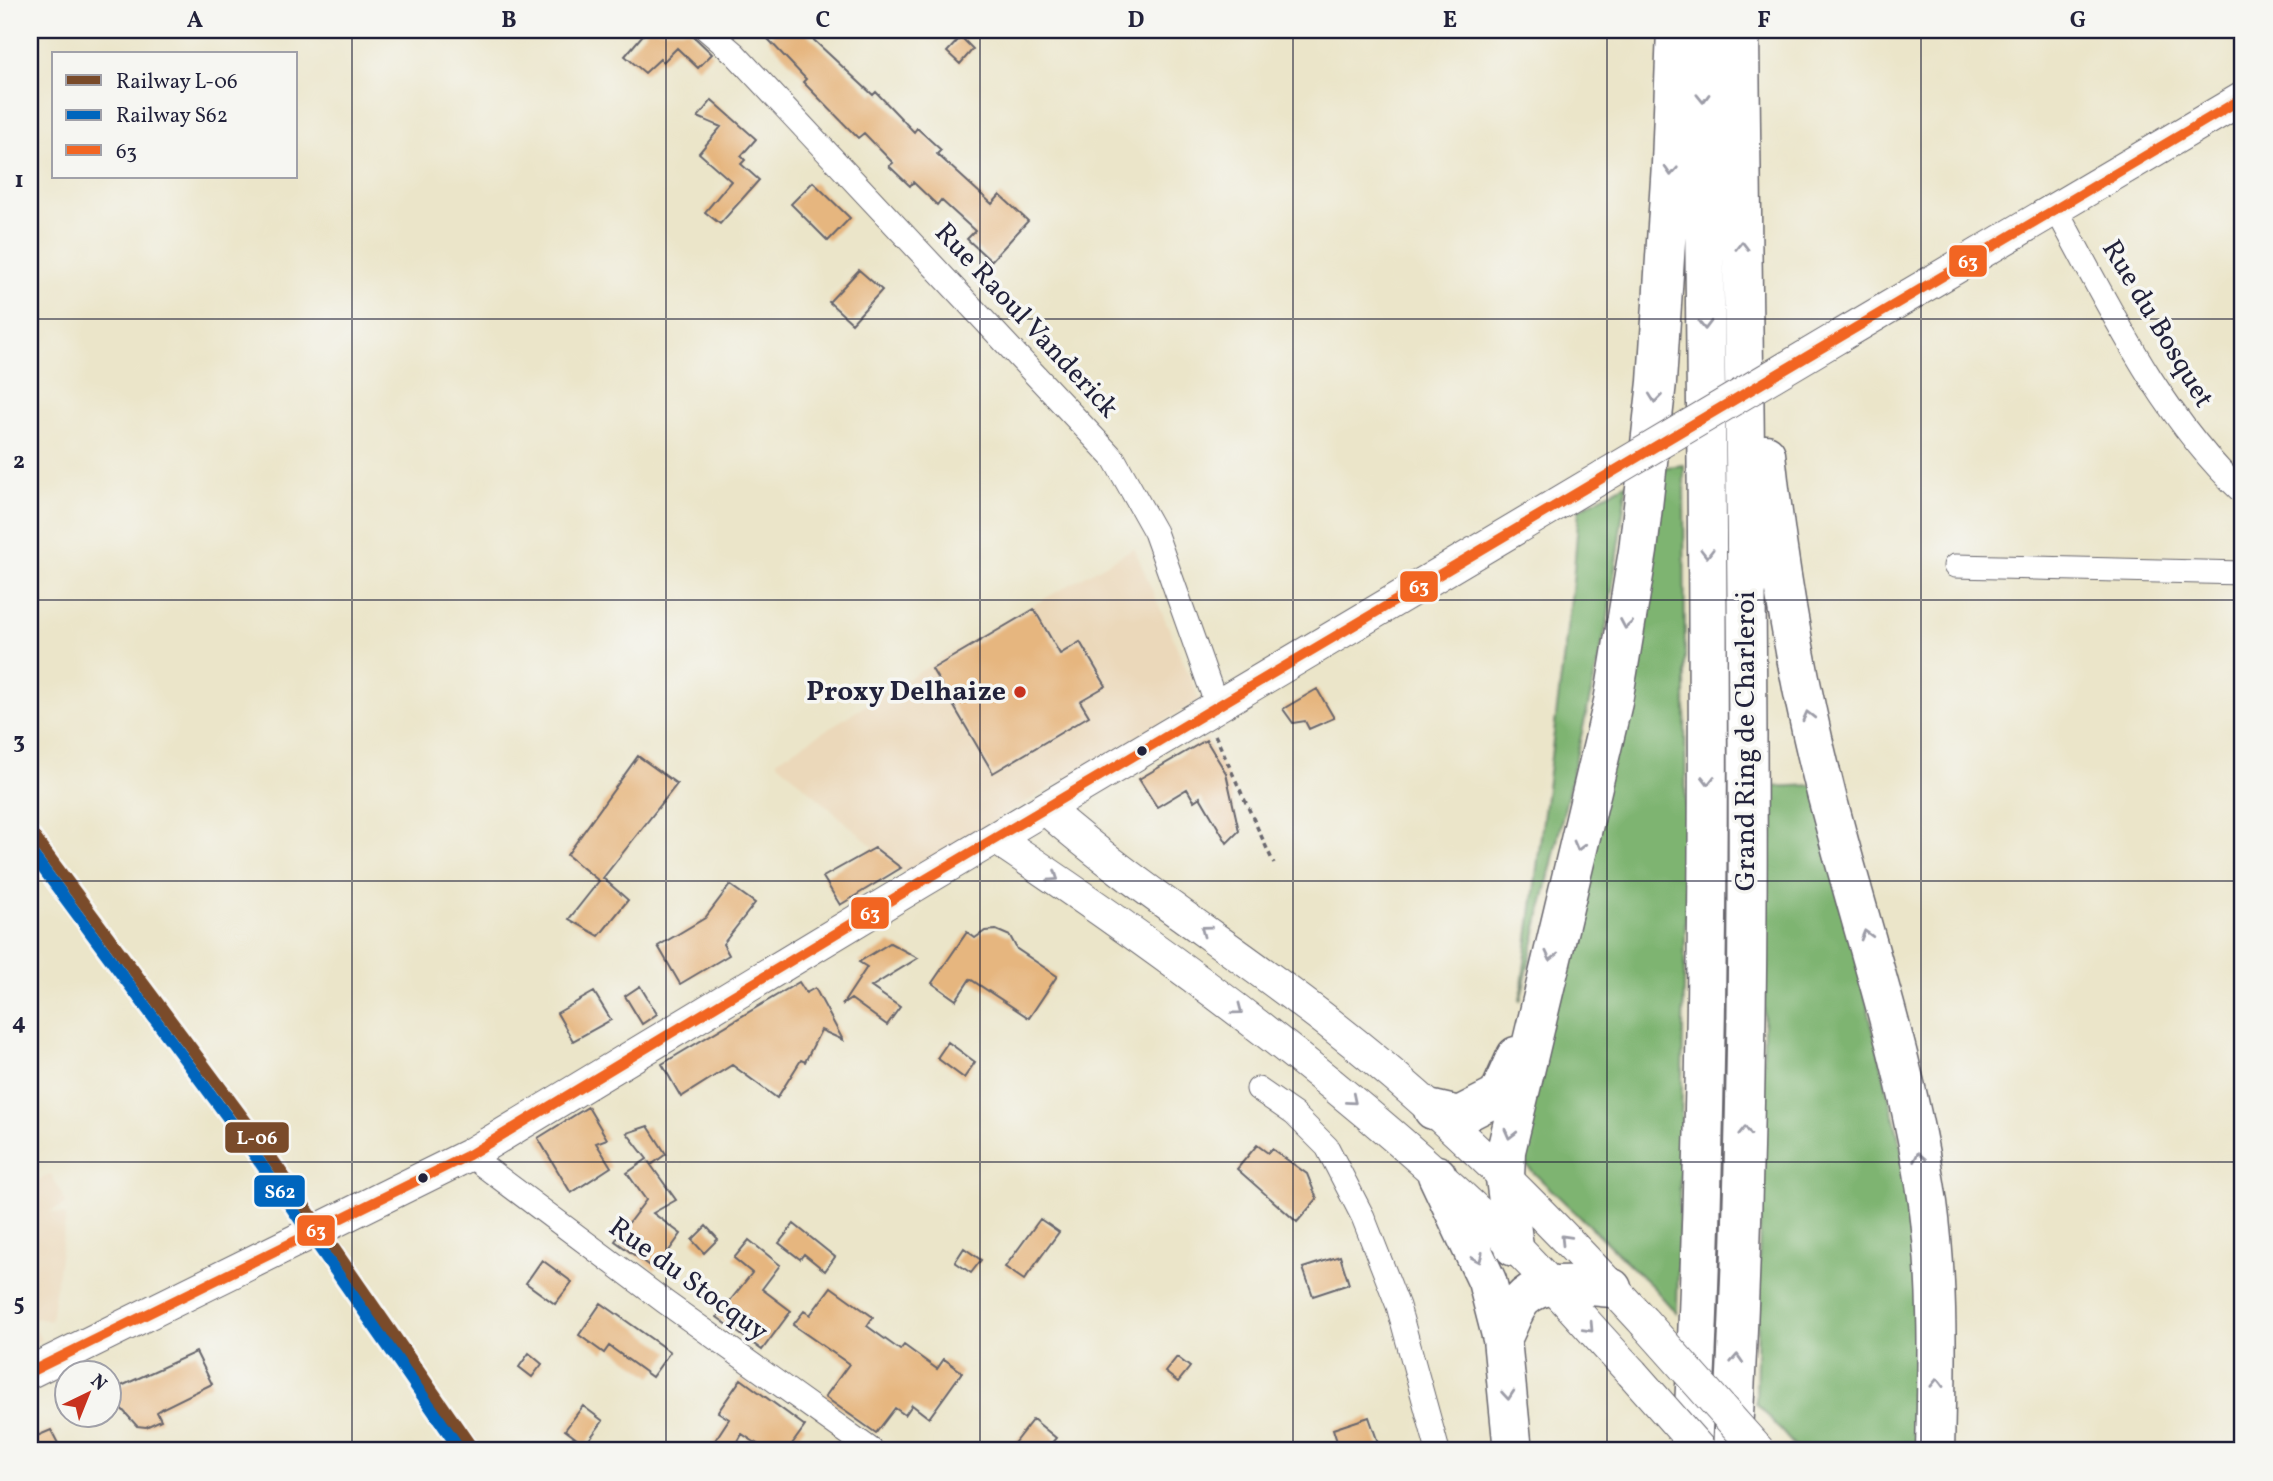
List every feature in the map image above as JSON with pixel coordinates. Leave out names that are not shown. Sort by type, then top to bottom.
[{"type":"highway","points":[[1514,1247],[1505,1178],[1506,1151],[1613,702],[1638,551],[1657,382],[1671,164],[1675,30]]},
{"type":"highway","name":"Grand Ring de Charleroi","points":[[1692,1451],[1706,1087],[1708,742],[1702,30]]},
{"type":"highway","name":"Grand Ring de Charleroi","points":[[1732,1451],[1740,1314],[1746,1094],[1748,739],[1740,30]]},
{"type":"highway","points":[[1743,363],[1766,447],[1777,559],[1800,679],[1838,837],[1886,1003],[1928,1203],[1936,1293],[1935,1451]]},
{"type":"highway","points":[[1433,1111],[1459,1116],[1498,1096],[1542,996]]},
{"type":"highway","points":[[1437,1175],[1453,1213],[1476,1254],[1502,1339],[1513,1451]]},
{"type":"highway","points":[[1502,1339],[1522,1300],[1550,1286],[1612,1288]]},
{"type":"main road","points":[[30,1373],[469,1155],[1840,335],[2243,98]]},
{"type":"main road","points":[[1046,810],[1338,1030],[1433,1111],[1505,1178],[1612,1288],[1759,1451]]},
{"type":"main road","points":[[997,839],[1121,921],[1288,1048],[1437,1175],[1514,1247],[1702,1451]]},
{"type":"street","name":"Rue Raoul Vanderick","points":[[707,30],[735,54],[1114,459],[1155,532],[1211,710]]},
{"type":"street","name":"Rue du Bosquet","points":[[2056,209],[2178,421],[2211,463],[2243,493]]},
{"type":"street","points":[[1955,566],[2243,573]]},
{"type":"street","points":[[1258,1089],[1294,1114],[1327,1147],[1363,1217],[1398,1306],[1438,1451]]},
{"type":"street","name":"Rue du Stocquy","points":[[469,1155],[873,1451]]},
{"type":"path","points":[[1211,710],[1274,864]]},
{"type":"shaded area","points":[[1134,548],[1200,700],[904,874],[776,761],[958,648]]},
{"type":"shaded area","points":[[30,1170],[36,1181],[51,1174],[67,1204],[50,1212],[66,1215],[51,1321],[35,1318],[32,1322],[41,1340],[30,1346]]},
{"type":"green space","points":[[1684,465],[1686,891],[1677,1314],[1653,1287],[1513,1153],[1659,468]]},
{"type":"green space","points":[[1627,483],[1608,619],[1520,1002],[1573,582],[1579,509]]},
{"type":"green space","points":[[1815,785],[1921,1231],[1920,1451],[1799,1451],[1756,1403],[1769,787]]},
{"type":"building","points":[[647,30],[693,30],[690,33],[712,54],[698,68],[677,48],[663,62],[660,59],[645,73],[625,56]]},
{"type":"building","points":[[777,30],[803,30],[873,95],[876,92],[914,132],[917,128],[941,150],[937,154],[992,204],[1000,195],[1028,221],[991,261],[967,239],[975,231],[941,200],[937,205],[913,182],[910,186],[889,166],[893,163],[864,133],[858,138],[803,82],[806,79],[768,39]]},
{"type":"building","points":[[961,37],[973,49],[960,64],[947,52]]},
{"type":"building","points":[[712,100],[756,139],[741,156],[745,160],[741,164],[759,180],[720,224],[705,212],[731,181],[699,153],[721,127],[698,117]]},
{"type":"building","points":[[813,182],[850,218],[828,241],[791,204]]},
{"type":"building","points":[[859,270],[882,290],[852,323],[829,302]]},
{"type":"building","name":"Proxy Delhaize","points":[[1034,609],[1060,654],[1080,642],[1106,686],[1080,701],[1089,716],[993,773],[932,669]]},
{"type":"building","points":[[1317,689],[1334,718],[1309,729],[1305,721],[1293,723],[1283,709]]},
{"type":"building","points":[[1206,740],[1226,773],[1239,831],[1227,843],[1200,797],[1194,801],[1187,789],[1157,807],[1139,779]]},
{"type":"building","points":[[638,756],[677,784],[603,878],[628,900],[599,936],[569,919],[599,881],[567,855]]},
{"type":"building","points":[[875,848],[901,868],[840,905],[823,877]]},
{"type":"building","points":[[730,885],[755,903],[723,944],[729,955],[680,984],[658,946],[705,918]]},
{"type":"building","points":[[996,930],[1010,936],[1017,949],[1057,976],[1029,1018],[970,979],[956,1000],[932,983],[967,932],[975,938],[985,931]]},
{"type":"building","points":[[890,943],[918,958],[871,987],[900,1007],[887,1025],[851,999],[842,1005],[867,967],[859,962]]},
{"type":"building","points":[[799,982],[806,993],[815,988],[843,1040],[821,1030],[805,1062],[801,1060],[777,1098],[732,1065],[681,1097],[662,1064]]},
{"type":"building","points":[[640,986],[657,1014],[642,1024],[625,996]]},
{"type":"building","points":[[594,992],[611,1020],[573,1041],[557,1013]]},
{"type":"building","points":[[948,1042],[975,1062],[964,1078],[937,1058]]},
{"type":"building","points":[[588,1107],[607,1139],[596,1143],[611,1167],[571,1193],[538,1138]]},
{"type":"building","points":[[648,1126],[666,1154],[651,1165],[648,1161],[676,1200],[653,1213],[681,1234],[655,1270],[615,1241],[646,1200],[627,1173],[647,1159],[627,1133]]},
{"type":"building","points":[[1257,1145],[1268,1153],[1272,1149],[1307,1174],[1317,1199],[1297,1222],[1237,1169]]},
{"type":"building","points":[[1040,1219],[1059,1232],[1024,1280],[1005,1267]]},
{"type":"building","points":[[794,1224],[835,1257],[825,1271],[804,1254],[800,1259],[779,1243]]},
{"type":"building","points":[[706,1226],[718,1239],[704,1253],[692,1240]]},
{"type":"building","points":[[749,1240],[780,1265],[762,1289],[791,1311],[762,1350],[717,1317],[752,1273],[734,1258]]},
{"type":"building","points":[[964,1248],[981,1260],[971,1273],[955,1262]]},
{"type":"building","points":[[1340,1256],[1349,1284],[1313,1296],[1303,1268]]},
{"type":"building","points":[[542,1260],[572,1282],[555,1304],[526,1283]]},
{"type":"building","points":[[831,1287],[873,1317],[867,1326],[900,1350],[904,1345],[937,1369],[944,1359],[962,1372],[929,1418],[912,1405],[905,1415],[895,1408],[876,1433],[825,1397],[849,1364],[793,1325],[804,1311],[810,1315]]},
{"type":"building","points":[[601,1303],[670,1352],[652,1377],[609,1346],[604,1353],[579,1335]]},
{"type":"building","points":[[196,1352],[212,1384],[163,1408],[157,1412],[161,1420],[146,1427],[137,1426],[122,1409],[122,1386]]},
{"type":"building","points":[[529,1353],[542,1364],[532,1377],[519,1367]]},
{"type":"building","points":[[1177,1357],[1190,1367],[1178,1382],[1165,1372]]},
{"type":"building","points":[[741,1379],[805,1426],[787,1451],[768,1451],[742,1434],[733,1451],[708,1451],[729,1419],[718,1412]]},
{"type":"building","points":[[583,1406],[603,1421],[585,1445],[565,1430]]},
{"type":"building","points":[[1369,1417],[1381,1451],[1340,1451],[1333,1429]]},
{"type":"building","points":[[1033,1419],[1056,1438],[1045,1451],[1008,1451]]},
{"type":"building","points":[[51,1430],[62,1451],[30,1451],[30,1439]]},
{"type":"rail line","name":"L-06","points":[[30,831],[250,1127],[474,1451]]},
{"type":"rail line","name":"S62","points":[[30,851],[240,1134],[461,1451]]},
{"type":"transit line","name":"63","points":[[30,1372],[469,1155],[921,882],[2243,98]]},
{"type":"place","name":"Proxy Delhaize","points":[[1020,692]]}]
